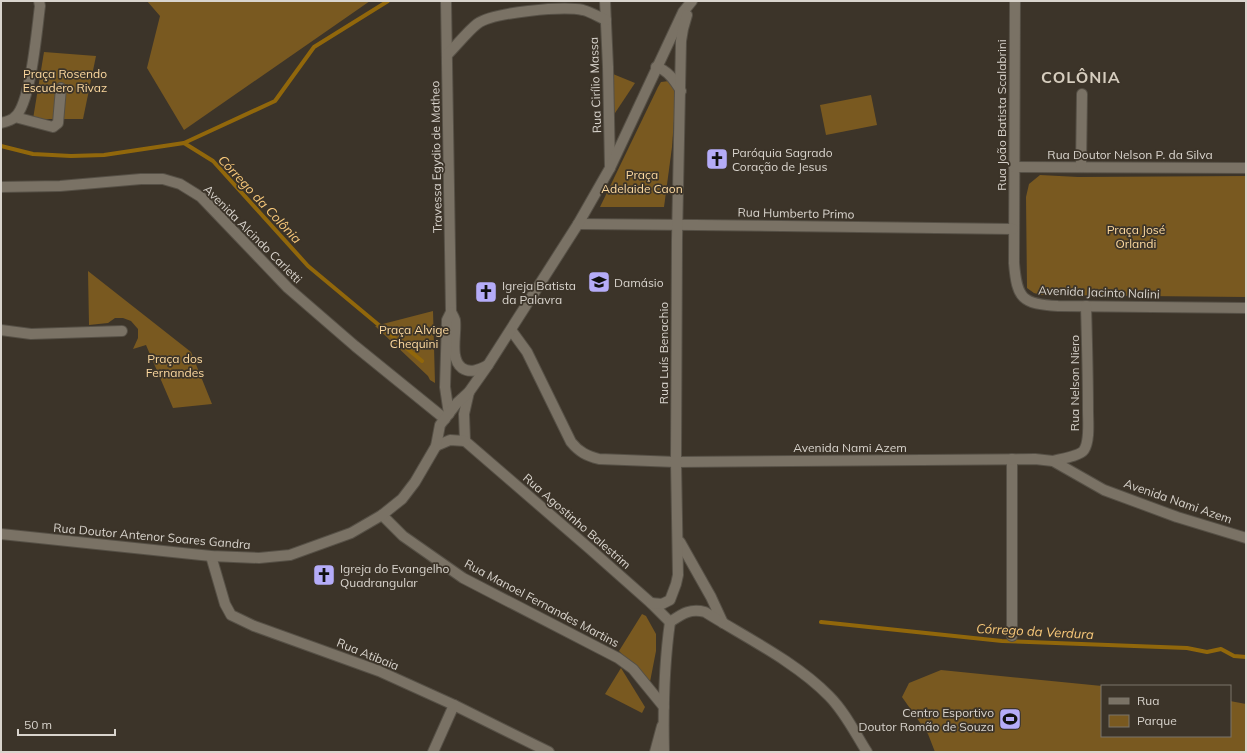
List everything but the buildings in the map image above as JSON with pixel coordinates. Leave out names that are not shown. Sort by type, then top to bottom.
[{"type":"street","points":[[1,123],[15,117],[23,104],[31,77],[40,6],[39,1]]},
{"type":"street","name":"Travessa Egydio de Matheo","points":[[446,1],[451,312],[447,320],[446,327],[445,387],[447,416]]},
{"type":"street","name":"Rua Cirílio Massa","points":[[605,1],[610,168]]},
{"type":"street","name":"Rua Doutor Antenor Soares Gandra","points":[[1,534],[210,556],[259,558],[290,555],[351,533],[382,515],[402,498],[415,482],[436,446],[440,425],[457,403],[469,392],[488,365],[578,224],[610,168],[683,12],[693,1]]},
{"type":"street","name":"Rua Luís Benachio","points":[[651,603],[662,604],[670,600],[678,575],[676,462],[677,225],[681,41],[686,19],[693,1]]},
{"type":"street","name":"Rua João Batista Scalabrini","points":[[1013,229],[1015,1]]},
{"type":"street","points":[[447,55],[478,23],[493,18],[525,11],[565,8],[584,10],[606,20]]},
{"type":"street","points":[[656,68],[661,68],[667,73],[681,91]]},
{"type":"street","points":[[15,117],[53,127],[58,123],[61,88]]},
{"type":"street","points":[[1081,167],[1082,94]]},
{"type":"street","name":"Rua Doutor Nelson P. da Silva","points":[[1014,167],[1246,168]]},
{"type":"street","name":"Avenida Alcindo Carletti","points":[[1,187],[60,186],[141,178],[163,179],[180,184],[201,198],[294,293],[355,346],[447,416]]},
{"type":"street","name":"Rua Humberto Primo","points":[[578,224],[1013,229]]},
{"type":"street","name":"Avenida Jacinto Nalini","points":[[1013,229],[1015,282],[1018,291],[1024,298],[1032,303],[1044,305],[1086,306],[1246,308]]},
{"type":"street","name":"Rua Nelson Niero","points":[[1053,461],[1079,454],[1083,452],[1086,445],[1088,429],[1088,385],[1086,306]]},
{"type":"street","name":"Travessa Egydio de Matheo","points":[[451,312],[455,319],[456,361],[460,367],[473,371],[480,370],[488,365]]},
{"type":"street","points":[[1,330],[31,334],[122,331]]},
{"type":"street","name":"Avenida Nami Azem","points":[[511,330],[528,352],[571,442],[578,450],[588,456],[599,459],[676,462],[1012,459],[1053,461],[1104,490],[1177,517],[1246,538]]},
{"type":"street","points":[[436,446],[450,440],[465,441],[464,414],[469,392]]},
{"type":"street","name":"Rua Agostinho Balestrim","points":[[465,441],[531,497],[651,603],[670,622]]},
{"type":"street","points":[[1012,459],[1012,636]]},
{"type":"street","name":"Rua Manoel Fernandes Martins","points":[[382,515],[403,536],[463,578],[618,658],[633,669],[664,707]]},
{"type":"street","name":"Rua Luís Benachio","points":[[678,539],[711,597],[724,624]]},
{"type":"street","name":"Rua Atibaia","points":[[210,556],[225,604],[231,615],[254,626],[379,671],[454,705],[549,752]]},
{"type":"street","points":[[664,752],[663,720],[670,622],[686,612],[699,610],[705,612],[804,674],[829,696],[844,714],[867,752]]},
{"type":"street","points":[[433,752],[454,705]]},
{"type":"street","points":[[655,752],[663,720]]},
{"type":"green space","points":[[147,1],[370,1],[184,130],[147,68],[160,16]]},
{"type":"green space","name":"Praça Rosendo Escudero Rivaz","points":[[44,52],[96,56],[83,119],[33,119]]},
{"type":"green space","points":[[613,74],[635,83],[613,116]]},
{"type":"green space","name":"Praça Adelaide Caon","points":[[669,81],[676,91],[672,147],[664,207],[600,207],[658,87],[661,82]]},
{"type":"green space","points":[[871,95],[877,125],[826,135],[820,105]]},
{"type":"green space","name":"Praça José Orlandi","points":[[1040,175],[1078,177],[1246,176],[1246,297],[1041,295],[1034,293],[1027,288],[1026,197],[1029,184]]},
{"type":"green space","name":"Praça dos Fernandes","points":[[88,271],[191,352],[212,404],[173,408],[146,345],[133,349],[138,338],[138,329],[131,321],[123,318],[115,318],[108,323],[89,325]]},
{"type":"green space","name":"Praça Alvige Chequini","points":[[433,311],[435,383],[430,380],[428,376],[375,326]]},
{"type":"green space","points":[[642,614],[646,616],[656,634],[656,651],[649,687],[640,672],[619,651]]},
{"type":"green space","points":[[621,668],[645,707],[642,713],[605,694]]},
{"type":"green space","name":"Centro Esportivo Doutor Romão de Souza","points":[[941,670],[1101,686],[1101,737],[1231,737],[1231,701],[1246,704],[1246,752],[935,752],[928,734],[902,697],[909,683]]},
{"type":"waterway","points":[[184,143],[275,101],[314,47],[388,1]]},
{"type":"waterway","name":"Córrego da Colônia","points":[[1,146],[33,154],[71,156],[104,155],[184,143],[213,161],[308,266],[422,361]]},
{"type":"waterway","name":"Córrego da Verdura","points":[[821,622],[1002,641],[1187,648],[1207,652],[1221,649],[1234,656],[1246,657]]},
{"type":"place","name":"Paróquia Sagrado Coração de Jesus","points":[[717,159]]},
{"type":"place","name":"Damásio","points":[[599,282]]},
{"type":"place","name":"Igreja Batista da Palavra","points":[[486,292]]},
{"type":"place","name":"Igreja do Evangelho Quadrangular","points":[[324,575]]},
{"type":"place","name":"Centro Esportivo Doutor Romão de Souza","points":[[1010,719]]},
{"type":"district","name":"COLÔNIA","points":[[1081,77]]}]
